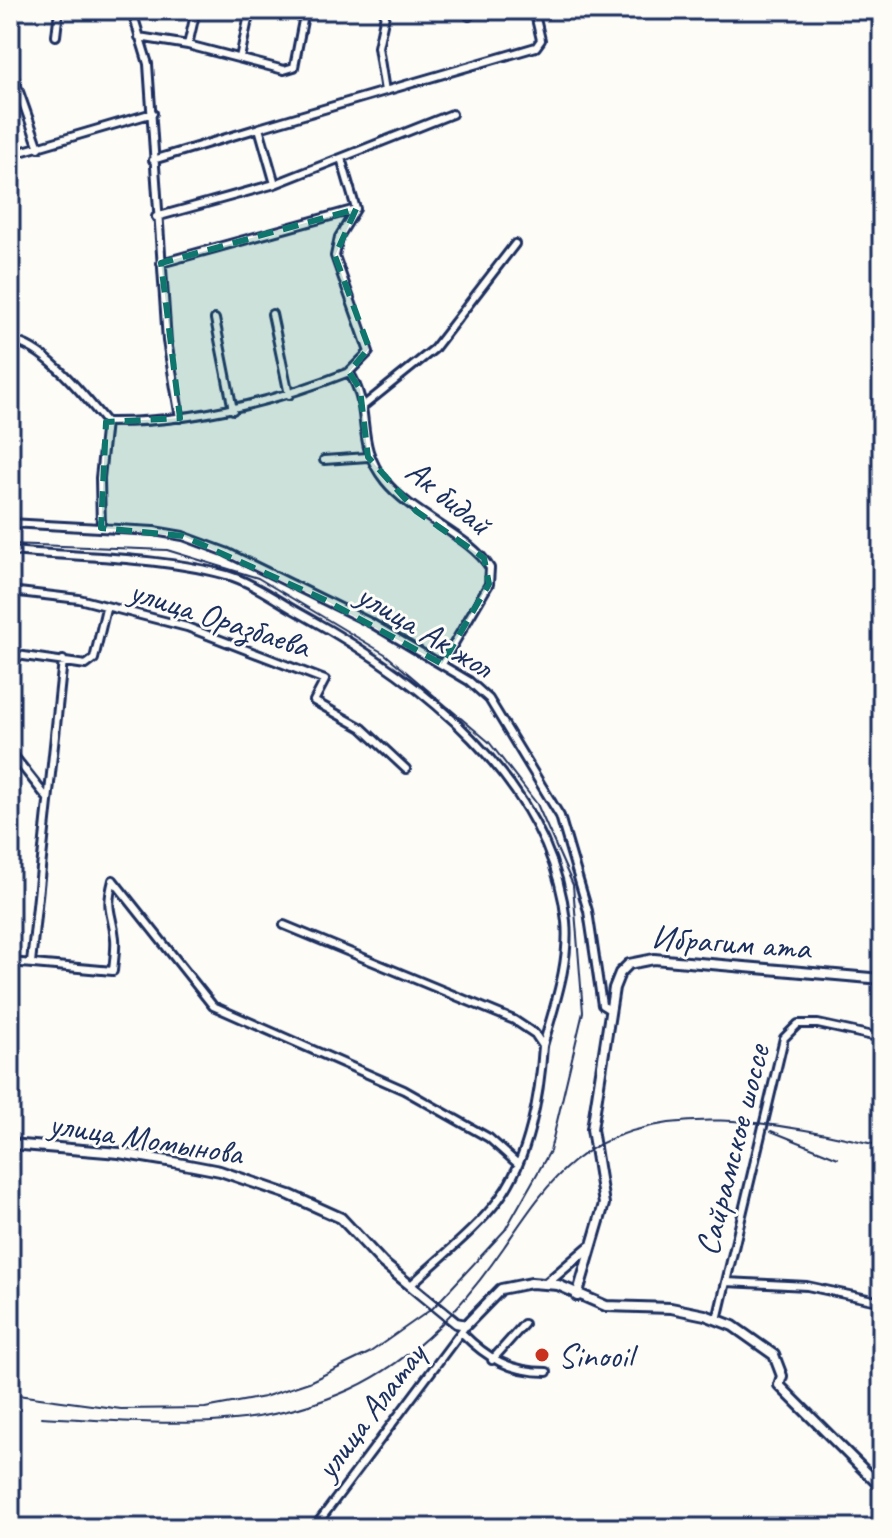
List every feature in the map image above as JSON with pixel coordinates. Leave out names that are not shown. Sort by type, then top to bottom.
[{"type":"main road","name":"Ибрагим ата","points":[[577,1296],[604,1204],[592,1129],[610,1010],[620,973],[629,964],[654,959],[882,979]]},
{"type":"main road","name":"улица Момынова","points":[[10,1144],[119,1153],[168,1161],[220,1171],[290,1195],[341,1218],[357,1239],[464,1329]]},
{"type":"main road","points":[[547,1283],[589,1247]]},
{"type":"main road","points":[[464,1329],[501,1289],[547,1283],[606,1306],[671,1308],[733,1326],[774,1355],[782,1376],[779,1385],[882,1488]]},
{"type":"street","points":[[56,36],[59,10]]},
{"type":"street","points":[[136,10],[134,18],[148,64],[153,113],[156,217],[167,341],[180,418]]},
{"type":"street","points":[[188,45],[196,10]]},
{"type":"street","points":[[240,58],[250,10]]},
{"type":"street","points":[[139,37],[188,45],[284,70],[294,67],[305,10]]},
{"type":"street","points":[[385,91],[378,47],[386,10]]},
{"type":"street","points":[[153,160],[536,47],[541,40],[534,10]]},
{"type":"street","points":[[10,66],[39,148]]},
{"type":"street","points":[[10,155],[153,113]]},
{"type":"street","points":[[156,217],[275,184],[452,114]]},
{"type":"street","points":[[259,128],[275,184]]},
{"type":"street","points":[[106,422],[180,418],[233,410],[298,393],[349,372],[366,356],[369,348],[335,256],[339,237],[356,209],[341,158]]},
{"type":"street","points":[[161,263],[356,209]]},
{"type":"street","points":[[362,407],[434,349],[515,244]]},
{"type":"street","points":[[272,314],[289,395]]},
{"type":"street","points":[[215,319],[233,410]]},
{"type":"street","points":[[10,341],[20,342],[59,370],[106,422],[100,478],[101,528]]},
{"type":"street","name":"Ак бидай","points":[[349,372],[360,389],[368,457],[387,483],[416,511],[484,558],[490,568],[492,575],[489,584],[442,664]]},
{"type":"street","points":[[324,460],[368,457]]},
{"type":"street","name":"улица Ак жол","points":[[10,523],[183,536],[226,552],[371,623],[442,664],[489,699],[560,816],[588,911],[602,1005],[610,1010]]},
{"type":"street","name":"улица Оразбаева","points":[[10,551],[203,569],[237,578],[353,642],[460,727],[525,804],[562,899],[566,950],[560,986],[543,1046],[531,1121],[518,1164],[497,1202],[411,1285]]},
{"type":"street","name":"улица Оразбаева","points":[[10,591],[79,599],[187,627],[325,680],[314,701],[362,728],[406,769]]},
{"type":"street","points":[[10,654],[86,665],[94,659],[106,608]]},
{"type":"street","points":[[31,963],[63,660]]},
{"type":"street","points":[[10,751],[48,799]]},
{"type":"street","points":[[10,962],[113,971],[115,935],[110,924],[108,899],[113,880],[213,1006],[404,1090],[489,1138],[518,1164]]},
{"type":"street","points":[[284,925],[514,1020],[535,1034],[543,1046]]},
{"type":"street","name":"Сайрамское шоссе","points":[[717,1320],[784,1038],[798,1024],[818,1024],[882,1038]]},
{"type":"street","name":"Сайрамское шоссе","points":[[726,1282],[807,1286],[882,1302]]},
{"type":"street","points":[[492,1360],[524,1324]]},
{"type":"street","points":[[464,1329],[492,1360],[512,1369],[547,1372]]},
{"type":"street","name":"улица Алатау","points":[[314,1528],[464,1329]]},
{"type":"highlighted area","points":[[356,209],[335,256],[369,348],[349,372],[360,389],[368,457],[416,511],[484,558],[489,584],[442,664],[325,600],[183,536],[101,528],[106,422],[180,418],[161,263]]},
{"type":"railway","points":[[10,544],[167,550],[258,578],[385,654],[489,742],[537,804],[573,885],[583,1012],[550,1151],[505,1230],[433,1308],[369,1353],[309,1382],[264,1397],[205,1408],[121,1409],[10,1394]]},
{"type":"railway","points":[[41,1417],[160,1423],[237,1420],[313,1404],[351,1389],[397,1362],[455,1310],[489,1269],[536,1202],[573,1162],[606,1141],[643,1128],[682,1122],[765,1124],[882,1146]]},
{"type":"railway","points":[[771,1131],[838,1158]]},
{"type":"place","name":"Sinooil","points":[[542,1355]]}]
